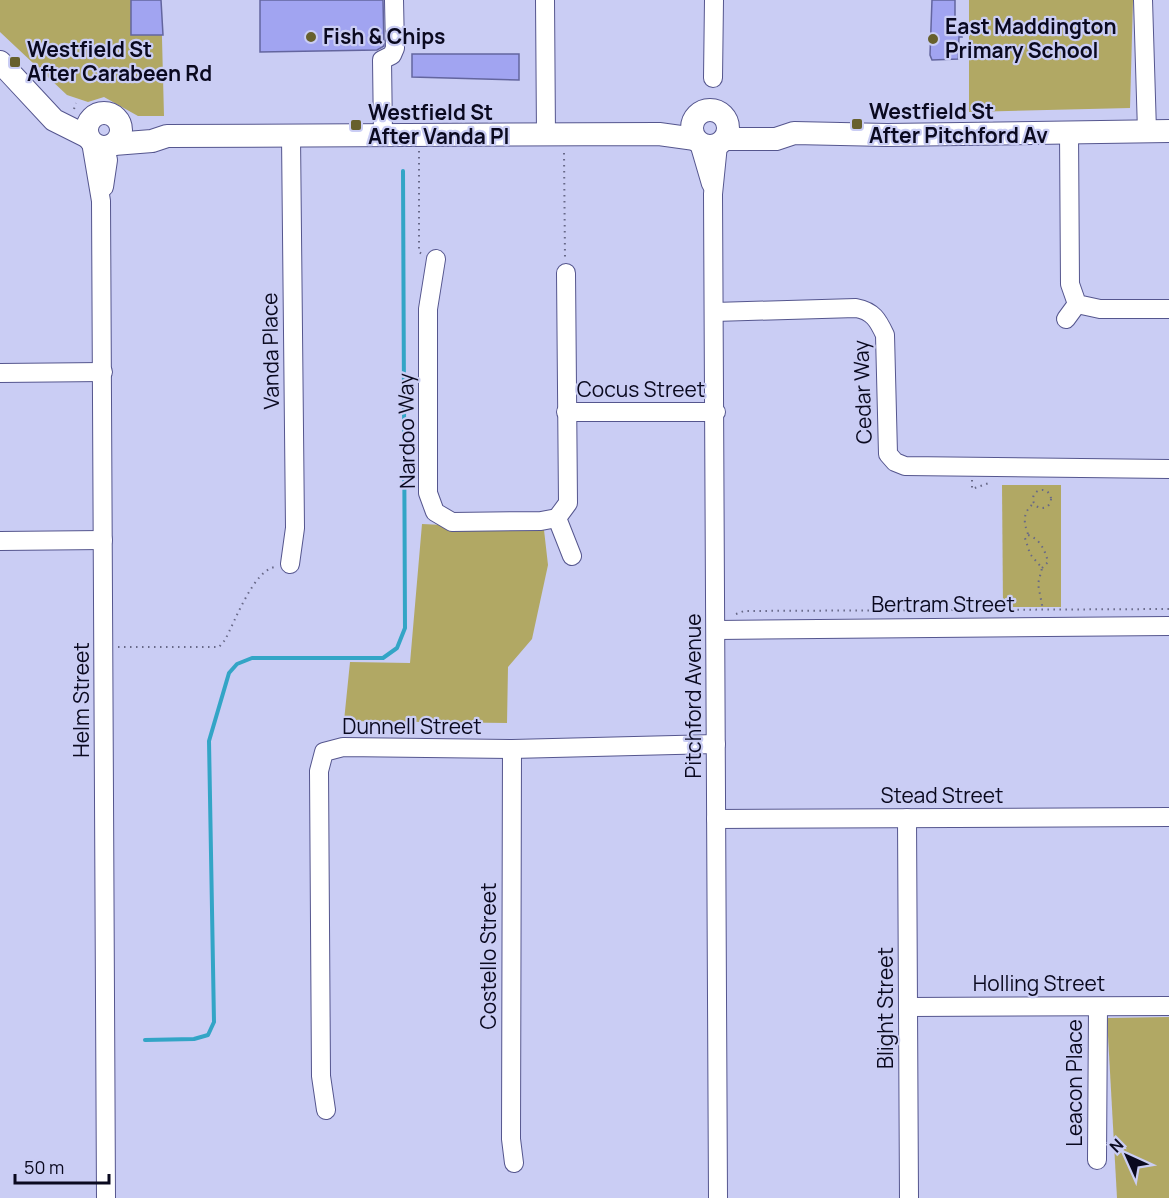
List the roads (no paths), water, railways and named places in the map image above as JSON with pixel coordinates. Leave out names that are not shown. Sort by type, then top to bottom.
[{"type":"main road","points":[[0,62],[54,120],[97,132],[152,141],[167,136],[710,134],[764,128],[782,128],[794,133],[887,135],[1158,131]]},
{"type":"street","points":[[383,135],[382,60],[392,55],[395,48],[394,0]]},
{"type":"street","points":[[545,0],[546,135]]},
{"type":"street","points":[[713,78],[714,0]]},
{"type":"street","points":[[1143,0],[1158,131]]},
{"type":"street","name":"Helm Street","points":[[97,132],[108,160],[101,201],[106,1198]]},
{"type":"street","points":[[1069,132],[1070,284],[1077,304]]},
{"type":"street","name":"Pitchford Avenue","points":[[710,134],[714,194],[716,412],[724,630],[716,744],[718,1198]]},
{"type":"street","name":"Vanda Place","points":[[290,564],[295,528],[291,136]]},
{"type":"street","name":"Nardoo Way","points":[[429,257],[429,494],[435,512],[452,522],[541,521],[557,518]]},
{"type":"street","points":[[566,273],[568,503],[557,518],[572,556]]},
{"type":"street","points":[[1077,304],[1100,309],[1169,309]]},
{"type":"street","points":[[1066,319],[1077,304]]},
{"type":"street","name":"Cedar Way","points":[[714,312],[856,308],[868,310],[877,318],[885,335],[888,454],[895,462],[905,466],[1169,469]]},
{"type":"street","points":[[0,373],[103,372]]},
{"type":"street","name":"Cocus Street","points":[[566,412],[716,412]]},
{"type":"street","points":[[0,541],[104,540]]},
{"type":"street","name":"Bertram Street","points":[[724,630],[1169,626]]},
{"type":"street","name":"Dunnell Street","points":[[326,1110],[321,1076],[320,1018],[319,771],[324,752],[343,747],[512,749],[716,744]]},
{"type":"street","name":"Costello Street","points":[[512,749],[511,1139],[514,1163]]},
{"type":"street","name":"Stead Street","points":[[716,819],[1169,817]]},
{"type":"street","name":"Blight Street","points":[[908,818],[909,1198]]},
{"type":"street","name":"Holling Street","points":[[908,1007],[1169,1006]]},
{"type":"street","name":"Leacon Place","points":[[1097,1160],[1098,1007]]},
{"type":"waterway","points":[[145,1040],[194,1039],[208,1035],[214,1022],[209,741],[229,673],[237,664],[252,658],[383,658],[397,648],[405,628],[403,171]]},
{"type":"place","name":"Fish & Chips","points":[[311,37]]},
{"type":"place","name":"East Maddington Primary School","points":[[933,39]]},
{"type":"place","name":"Westfield St After Carabeen Rd","points":[[15,62]]},
{"type":"place","name":"Westfield St After Pitchford Av","points":[[857,124]]},
{"type":"place","name":"Westfield St After Vanda Pl","points":[[356,125]]}]
